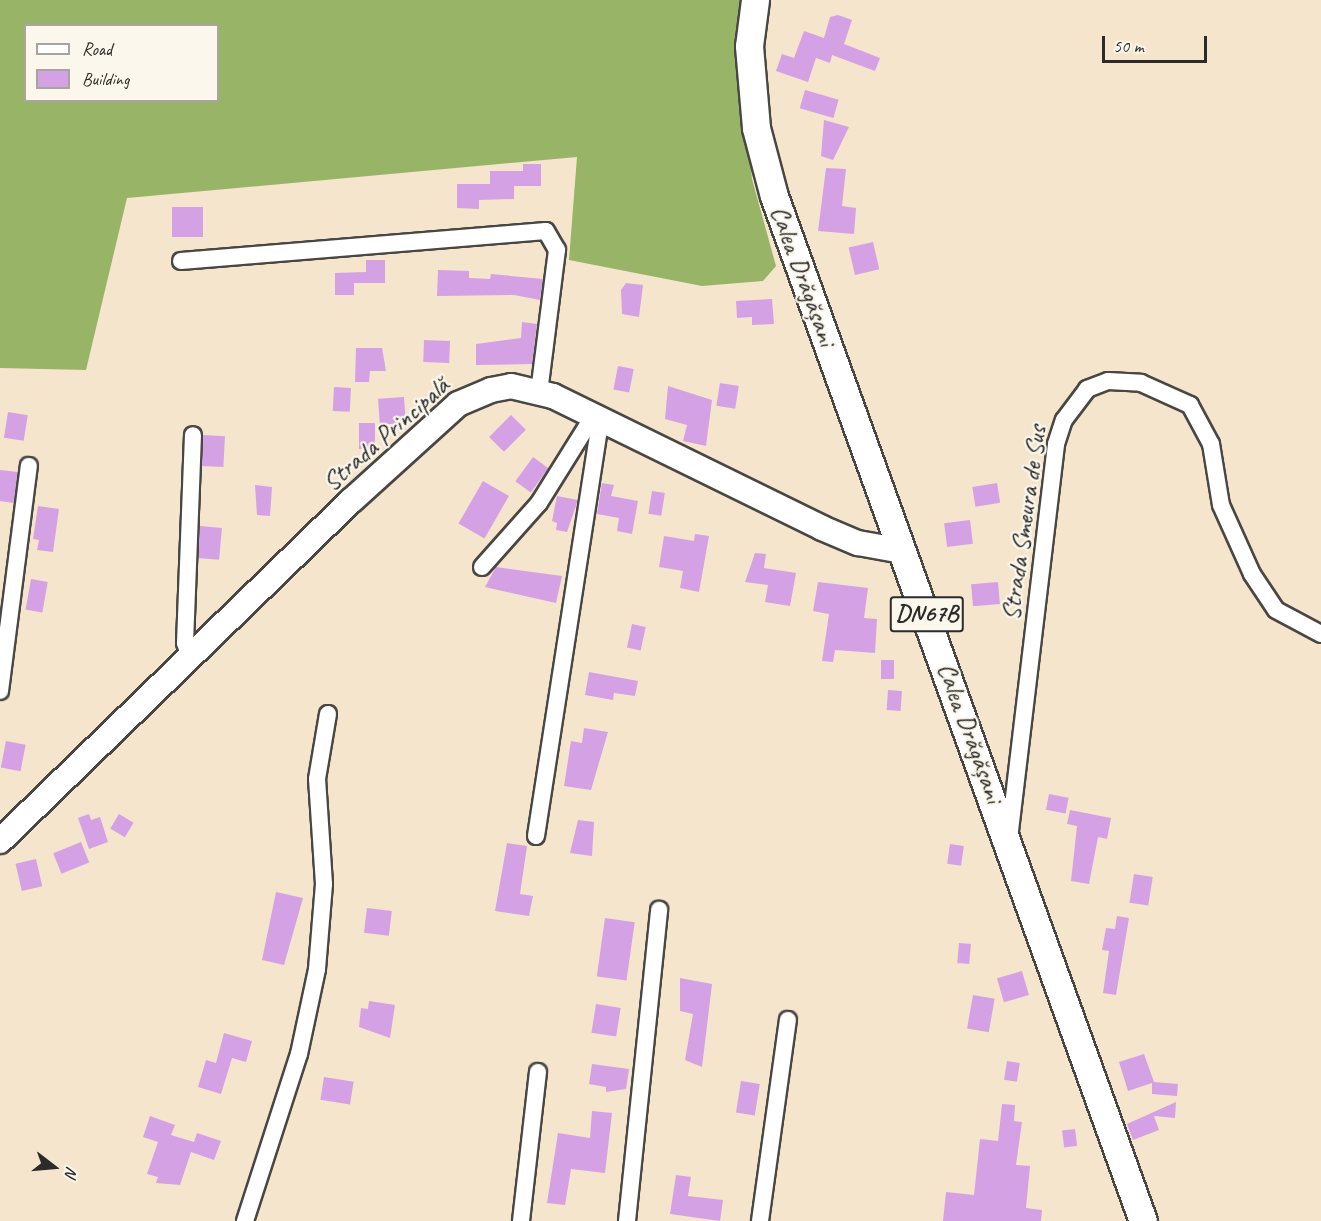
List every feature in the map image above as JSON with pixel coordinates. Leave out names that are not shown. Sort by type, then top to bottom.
[{"type":"main road","name":"Calea Drăgășani","points":[[755,0],[749,46],[756,128],[774,196],[1009,842],[1143,1221]]},
{"type":"street","points":[[181,261],[546,231],[557,250],[539,392]]},
{"type":"street","name":"Strada Smeura de Sus","points":[[1009,842],[1056,444],[1064,420],[1087,388],[1108,381],[1141,383],[1190,405],[1211,444],[1221,505],[1252,574],[1276,610],[1321,634]]},
{"type":"street","name":"Strada Principală","points":[[0,841],[458,404],[501,388],[539,392],[597,417],[822,528],[858,543],[903,551]]},
{"type":"street","points":[[482,567],[539,503],[597,417]]},
{"type":"street","points":[[536,836],[597,417]]},
{"type":"street","points":[[190,658],[185,643],[193,435]]},
{"type":"street","points":[[0,691],[29,466]]},
{"type":"street","points":[[245,1221],[299,1054],[317,969],[324,884],[317,779],[328,714]]},
{"type":"street","points":[[627,1221],[659,910]]},
{"type":"street","points":[[760,1221],[788,1020]]},
{"type":"street","points":[[521,1221],[538,1072]]},
{"type":"green space","points":[[0,0],[747,0],[740,53],[752,179],[776,266],[763,281],[702,286],[569,260],[577,157],[127,198],[86,370],[0,368]]},
{"type":"building","points":[[838,15],[852,20],[844,44],[880,58],[875,71],[832,55],[830,63],[816,58],[808,82],[776,71],[782,54],[794,58],[804,31],[824,38],[830,17]]},
{"type":"building","points":[[805,90],[839,100],[833,118],[800,108]]},
{"type":"building","points":[[824,120],[849,127],[833,160],[821,156]]},
{"type":"building","points":[[523,164],[541,164],[541,186],[514,186],[514,199],[479,200],[479,209],[457,208],[457,184],[490,184],[490,171],[523,171]]},
{"type":"building","points":[[826,168],[846,169],[842,206],[856,208],[854,234],[818,231]]},
{"type":"building","points":[[172,207],[203,207],[203,237],[172,237]]},
{"type":"building","points":[[873,242],[879,269],[855,275],[849,248]]},
{"type":"building","points":[[366,260],[385,260],[385,283],[354,283],[354,295],[335,295],[335,273],[366,272]]},
{"type":"building","points":[[438,270],[469,271],[469,278],[490,279],[491,274],[543,279],[540,300],[514,295],[437,296]]},
{"type":"building","points":[[626,283],[643,285],[639,317],[622,314],[621,290]]},
{"type":"building","points":[[772,299],[774,324],[752,325],[752,317],[737,318],[736,301]]},
{"type":"building","points":[[522,322],[537,324],[532,364],[476,365],[476,344],[521,338]]},
{"type":"building","points":[[424,340],[450,341],[449,363],[423,362]]},
{"type":"building","points":[[356,348],[382,348],[386,371],[370,371],[369,382],[355,382]]},
{"type":"building","points":[[618,366],[634,369],[629,393],[613,390]]},
{"type":"building","points":[[720,383],[739,386],[735,409],[716,406]]},
{"type":"building","points":[[668,386],[712,400],[706,446],[683,441],[687,425],[665,419]]},
{"type":"building","points":[[334,387],[351,388],[350,412],[333,411]]},
{"type":"building","points":[[404,397],[406,423],[380,425],[378,399]]},
{"type":"building","points":[[8,412],[28,415],[24,441],[4,438]]},
{"type":"building","points":[[511,415],[526,430],[504,452],[489,437]]},
{"type":"building","points":[[359,423],[375,423],[375,449],[359,449]]},
{"type":"building","points":[[203,435],[225,436],[223,467],[201,466]]},
{"type":"building","points":[[533,457],[548,468],[531,492],[515,481]]},
{"type":"building","points":[[0,470],[18,472],[14,503],[0,501]]},
{"type":"building","points":[[483,481],[509,496],[484,538],[458,523]]},
{"type":"building","points":[[602,483],[614,485],[611,496],[638,501],[632,534],[617,531],[619,518],[597,514]]},
{"type":"building","points":[[997,483],[1000,503],[975,507],[972,487]]},
{"type":"building","points":[[255,485],[272,487],[270,516],[257,515]]},
{"type":"building","points":[[652,491],[665,493],[661,516],[648,514]]},
{"type":"building","points":[[557,496],[578,500],[567,532],[556,530],[557,523],[552,521]]},
{"type":"building","points":[[38,506],[59,509],[53,552],[37,550],[39,540],[33,539]]},
{"type":"building","points":[[970,520],[973,544],[947,547],[944,523]]},
{"type":"building","points":[[200,526],[222,528],[219,560],[197,558]]},
{"type":"building","points":[[695,534],[709,536],[699,592],[680,588],[683,571],[659,567],[664,536],[694,541]]},
{"type":"building","points":[[755,553],[766,554],[764,568],[796,573],[790,606],[765,602],[768,585],[745,582]]},
{"type":"building","points":[[496,567],[562,576],[556,603],[485,587]]},
{"type":"building","points":[[31,579],[48,582],[42,612],[26,610]]},
{"type":"building","points":[[818,582],[868,588],[864,618],[877,619],[875,653],[835,650],[833,662],[822,661],[829,614],[813,611]]},
{"type":"building","points":[[998,582],[1000,604],[973,606],[971,584]]},
{"type":"building","points":[[632,624],[646,627],[641,650],[627,647]]},
{"type":"building","points":[[881,660],[894,660],[894,679],[881,679]]},
{"type":"building","points":[[589,672],[638,681],[635,696],[614,693],[613,700],[585,695]]},
{"type":"building","points":[[888,690],[902,691],[901,711],[887,710]]},
{"type":"building","points":[[584,728],[608,732],[591,790],[564,786],[571,741],[582,743]]},
{"type":"building","points":[[6,741],[26,745],[20,771],[1,768]]},
{"type":"building","points":[[1049,794],[1069,798],[1066,814],[1046,810]]},
{"type":"building","points":[[1070,810],[1111,818],[1107,839],[1098,837],[1089,884],[1071,881],[1077,826],[1067,824]]},
{"type":"building","points":[[89,814],[91,820],[100,817],[108,842],[89,849],[78,818]]},
{"type":"building","points":[[119,814],[134,823],[125,837],[110,829]]},
{"type":"building","points":[[578,820],[594,822],[592,856],[570,853]]},
{"type":"building","points":[[81,842],[89,862],[61,874],[53,853]]},
{"type":"building","points":[[507,843],[527,846],[520,894],[533,896],[529,916],[495,911]]},
{"type":"building","points":[[950,844],[964,846],[961,866],[947,864]]},
{"type":"building","points":[[36,859],[42,886],[22,891],[16,864]]},
{"type":"building","points":[[1134,874],[1153,877],[1148,906],[1129,903]]},
{"type":"building","points":[[276,892],[303,898],[284,965],[262,960]]},
{"type":"building","points":[[367,908],[392,911],[389,936],[364,933]]},
{"type":"building","points":[[1117,916],[1129,918],[1116,995],[1103,993],[1109,951],[1102,950],[1106,928],[1115,929]]},
{"type":"building","points":[[605,918],[635,922],[626,981],[597,976]]},
{"type":"building","points":[[959,943],[971,944],[969,964],[957,963]]},
{"type":"building","points":[[1022,971],[1029,995],[1004,1002],[997,978]]},
{"type":"building","points":[[680,978],[712,984],[702,1067],[685,1060],[693,1014],[680,1011]]},
{"type":"building","points":[[973,995],[995,999],[989,1032],[967,1028]]},
{"type":"building","points":[[369,1001],[395,1005],[390,1038],[359,1027],[361,1008],[368,1009]]},
{"type":"building","points":[[596,1004],[621,1008],[616,1037],[591,1033]]},
{"type":"building","points":[[224,1033],[252,1041],[246,1062],[232,1058],[221,1094],[198,1087],[206,1060],[216,1063]]},
{"type":"building","points":[[1144,1054],[1154,1082],[1178,1084],[1177,1096],[1152,1094],[1152,1083],[1128,1091],[1119,1062]]},
{"type":"building","points":[[1007,1061],[1020,1063],[1017,1082],[1004,1080]]},
{"type":"building","points":[[592,1064],[629,1069],[626,1089],[606,1092],[606,1087],[589,1084]]},
{"type":"building","points":[[324,1077],[354,1082],[350,1104],[320,1100]]},
{"type":"building","points":[[741,1081],[760,1084],[755,1116],[736,1113]]},
{"type":"building","points":[[1176,1102],[1175,1118],[1154,1116],[1159,1130],[1133,1140],[1127,1124]]},
{"type":"building","points":[[1002,1104],[1015,1105],[1014,1121],[1022,1122],[1016,1165],[1030,1166],[1026,1208],[1042,1210],[1041,1221],[943,1221],[946,1192],[974,1195],[980,1139],[998,1141]]},
{"type":"building","points":[[592,1111],[612,1113],[605,1173],[571,1169],[565,1205],[547,1203],[558,1133],[590,1138]]},
{"type":"building","points":[[150,1116],[175,1125],[171,1135],[194,1142],[197,1133],[221,1141],[214,1160],[191,1152],[180,1185],[156,1183],[158,1177],[147,1174],[158,1142],[143,1137]]},
{"type":"building","points":[[1075,1129],[1077,1146],[1064,1147],[1062,1131]]},
{"type":"building","points":[[676,1175],[691,1177],[688,1196],[723,1200],[720,1221],[670,1214]]}]
